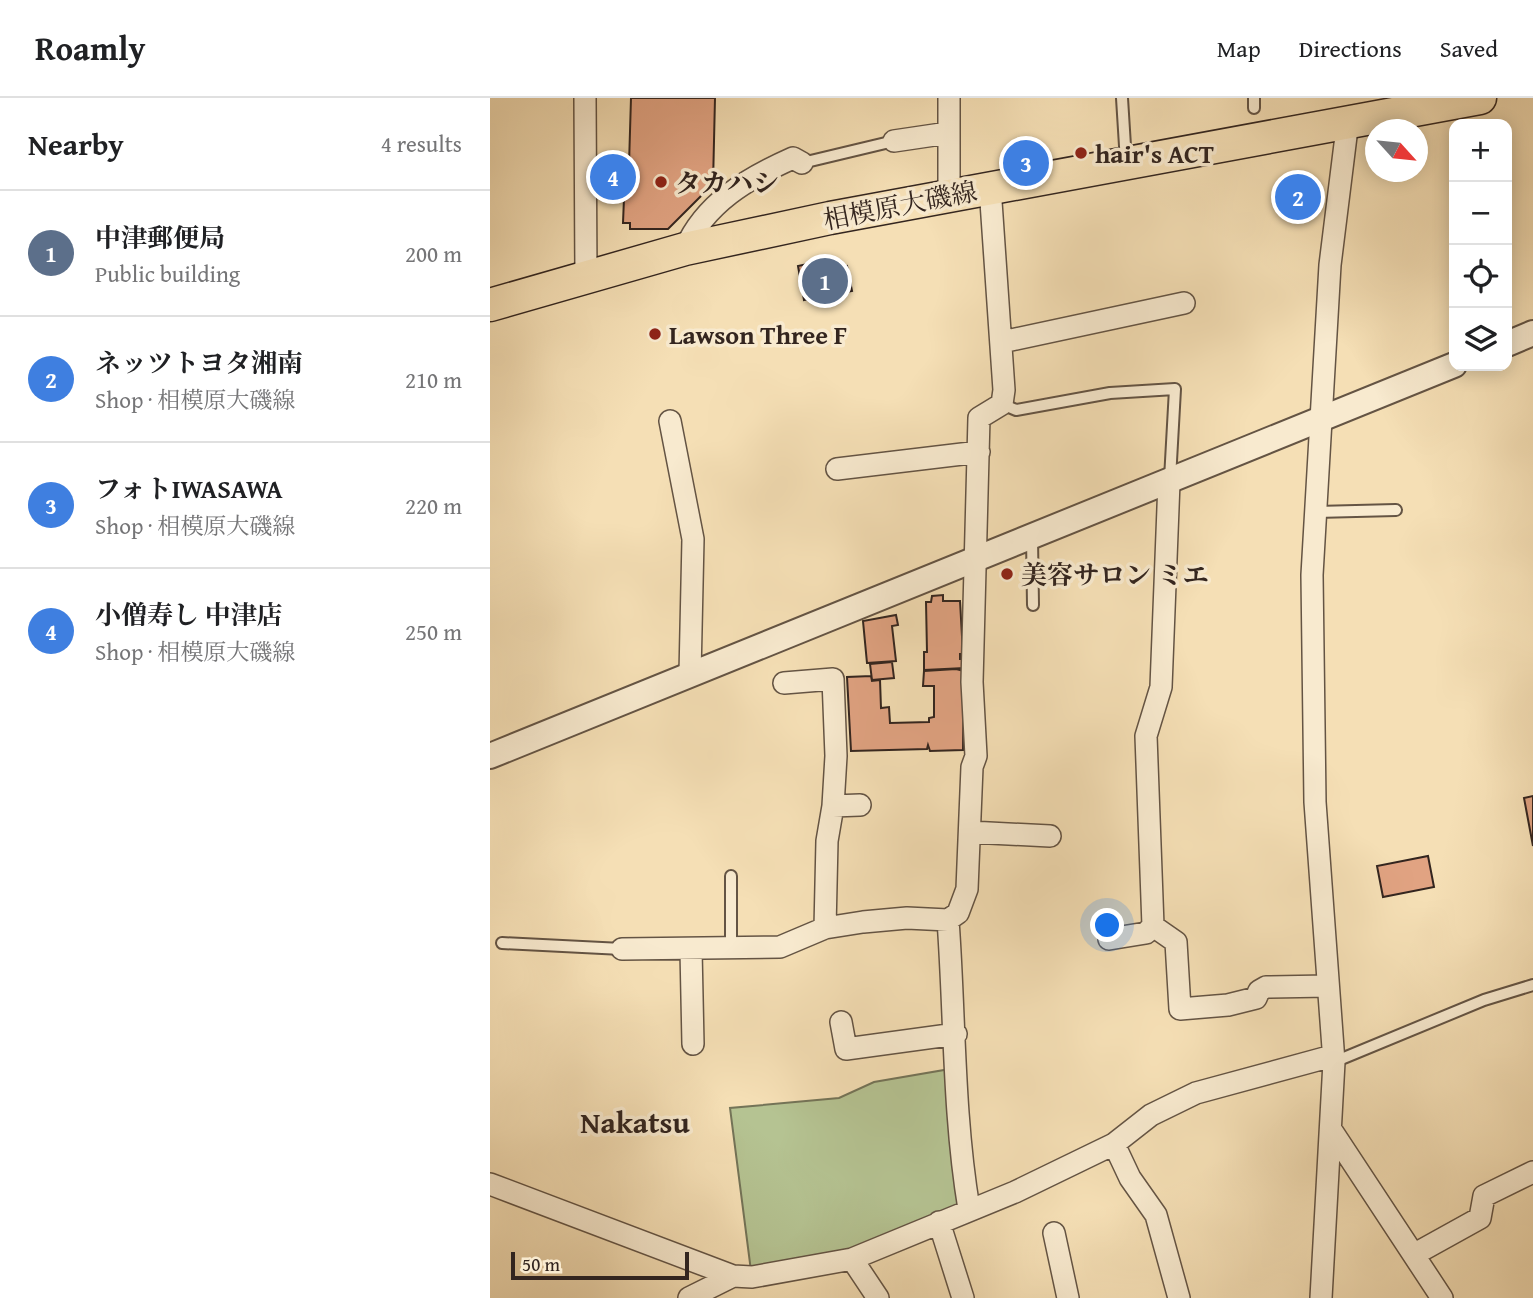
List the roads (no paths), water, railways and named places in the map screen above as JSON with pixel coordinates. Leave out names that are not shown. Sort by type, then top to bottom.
[{"type":"main road","name":"相模原大磯線","points":[[490,305],[685,249],[990,187],[1348,120],[1395,106],[1480,98]]},
{"type":"street","points":[[585,98],[586,276]]},
{"type":"street","points":[[949,98],[949,196]]},
{"type":"street","points":[[1321,1298],[1332,1131],[1333,1059],[1315,802],[1312,575],[1330,265],[1348,120]]},
{"type":"street","points":[[894,141],[948,133]]},
{"type":"street","points":[[685,249],[693,230],[710,211],[752,176],[793,158],[802,163]]},
{"type":"street","points":[[622,949],[780,947],[825,928],[907,918],[948,920],[958,913],[967,889],[972,767],[976,756],[972,682],[979,418],[1002,404],[1002,342],[990,187]]},
{"type":"street","points":[[1002,342],[1184,303]]},
{"type":"street","points":[[1512,342],[1533,333]]},
{"type":"street","points":[[490,756],[1449,367]]},
{"type":"street","points":[[670,421],[693,539],[690,674]]},
{"type":"street","points":[[851,474],[979,452]]},
{"type":"street","points":[[1169,482],[1161,687],[1146,736],[1141,856],[1153,926],[1176,942],[1180,1009],[1228,1005],[1256,998],[1259,991],[1266,987],[1328,986]]},
{"type":"street","points":[[784,682],[833,679],[836,756],[833,806],[827,841],[825,928]]},
{"type":"street","points":[[833,806],[860,805]]},
{"type":"street","points":[[970,832],[1049,836]]},
{"type":"street","points":[[948,920],[956,1034],[958,1142],[969,1209]]},
{"type":"street","points":[[1109,939],[1146,933],[1153,926]]},
{"type":"street","points":[[691,950],[692,1044]]},
{"type":"street","points":[[841,1022],[846,1049],[956,1034]]},
{"type":"street","points":[[689,1298],[852,1259],[1015,1192],[1114,1143],[1151,1115],[1196,1093],[1333,1059]]},
{"type":"street","points":[[1332,1131],[1442,1298]]},
{"type":"street","points":[[1114,1143],[1130,1178],[1156,1215],[1179,1298]]},
{"type":"street","points":[[1415,1254],[1480,1218],[1484,1196],[1530,1179]]},
{"type":"street","points":[[490,1184],[746,1284]]},
{"type":"street","points":[[940,1222],[963,1298]]},
{"type":"street","points":[[1054,1233],[1068,1298]]},
{"type":"street","points":[[852,1259],[878,1298]]},
{"type":"lane","points":[[1122,98],[1126,163]]},
{"type":"lane","points":[[802,163],[894,141]]},
{"type":"lane","points":[[1002,404],[1016,410],[1110,393],[1175,389],[1173,467],[1169,482]]},
{"type":"lane","points":[[1316,512],[1396,510]]},
{"type":"lane","points":[[1032,537],[1032,605]]},
{"type":"lane","points":[[731,876],[731,948]]},
{"type":"lane","points":[[502,943],[622,949]]},
{"type":"lane","points":[[1333,1059],[1484,1000],[1533,985]]},
{"type":"place","name":"hair's ACT","points":[[1081,153]]},
{"type":"place","name":"フォトIWASAWA","points":[[1026,163]]},
{"type":"place","name":"小僧寿し 中津店","points":[[613,177]]},
{"type":"place","name":"タカハシ","points":[[661,182]]},
{"type":"place","name":"ネッツトヨタ湘南","points":[[1298,197]]},
{"type":"place","name":"中津郵便局","points":[[825,281]]},
{"type":"place","name":"Lawson Three F","points":[[655,334]]},
{"type":"place","name":"美容サロン ミエ","points":[[1007,574]]},
{"type":"district","name":"Nakatsu","points":[[635,1122]]}]
